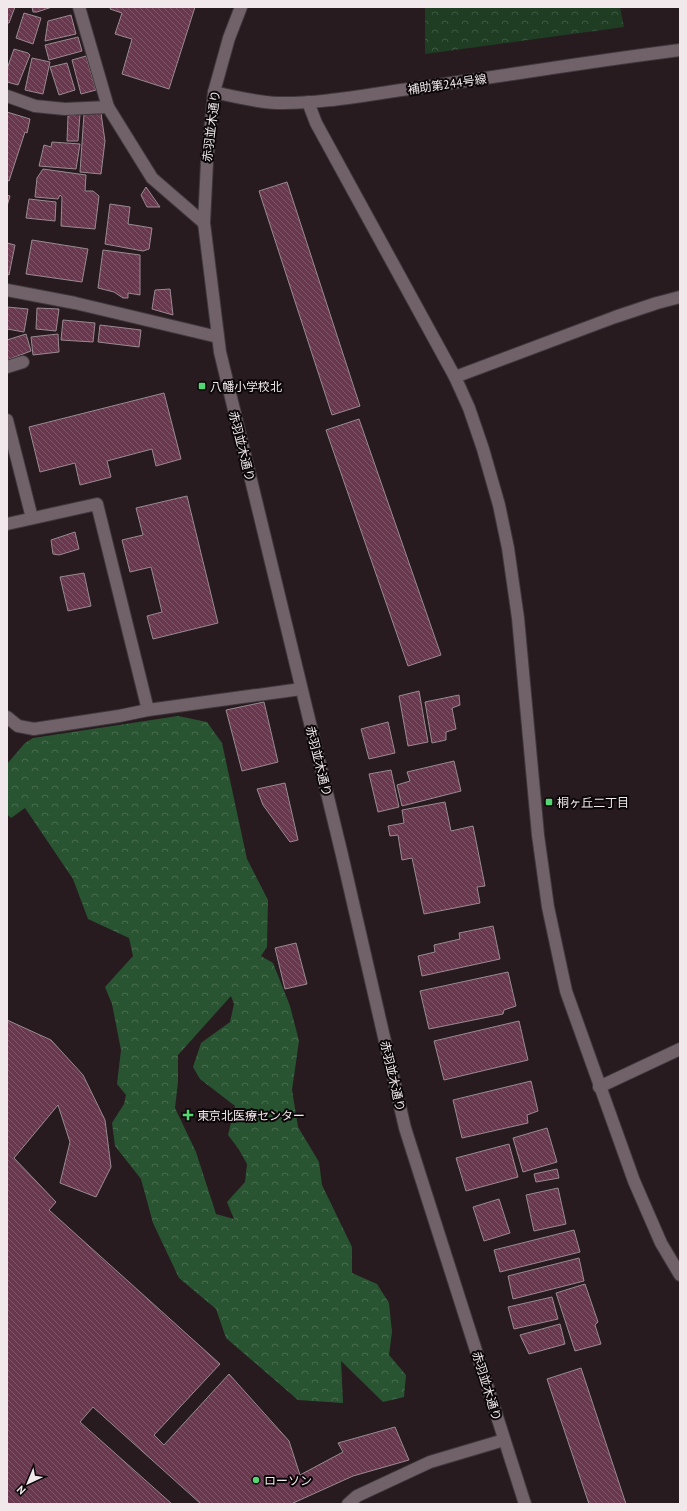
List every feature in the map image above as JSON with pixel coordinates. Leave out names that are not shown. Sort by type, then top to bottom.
[{"type":"street","points":[[80,7],[108,107],[152,178],[204,223]]},
{"type":"street","name":"赤羽並木通り","points":[[241,7],[229,38],[214,92],[207,162],[204,223],[220,352],[345,870],[405,1128],[525,1504]]},
{"type":"street","name":"補助第244号線","points":[[214,92],[244,99],[276,103],[308,102],[482,79],[680,50]]},
{"type":"street","points":[[7,96],[35,106],[65,109],[108,107]]},
{"type":"street","points":[[308,102],[316,123],[333,155],[455,377],[469,408],[483,449],[499,505],[508,548],[518,618],[538,835],[548,907],[566,992],[634,1181],[661,1243],[680,1275]]},
{"type":"street","points":[[7,290],[75,303],[218,337]]},
{"type":"street","points":[[455,377],[614,317],[680,297]]},
{"type":"street","points":[[7,367],[23,362]]},
{"type":"street","points":[[7,420],[32,518]]},
{"type":"street","points":[[7,524],[96,504],[148,710]]},
{"type":"street","points":[[7,717],[18,726],[34,728],[119,716],[148,710],[301,689]]},
{"type":"street","points":[[599,1087],[680,1049]]},
{"type":"street","points":[[348,1504],[358,1496],[430,1462],[504,1440]]},
{"type":"green space","points":[[425,7],[620,7],[624,27],[425,54]]},
{"type":"green space","points":[[178,716],[207,722],[222,743],[247,859],[268,900],[267,947],[261,956],[273,963],[290,1006],[299,1041],[292,1090],[298,1127],[319,1162],[322,1185],[352,1247],[352,1273],[377,1284],[389,1303],[392,1332],[389,1355],[406,1375],[404,1397],[383,1402],[341,1361],[343,1403],[298,1400],[226,1338],[216,1309],[179,1278],[153,1223],[141,1179],[115,1146],[112,1123],[124,1104],[126,1095],[117,1084],[121,1050],[112,1004],[105,987],[133,956],[129,938],[88,919],[73,879],[25,808],[11,818],[7,814],[7,764],[25,743],[33,738]],"holes":[[[231,996],[234,1004],[230,1022],[201,1043],[193,1067],[200,1079],[235,1106],[228,1135],[238,1148],[247,1164],[245,1182],[227,1202],[234,1219],[216,1214],[196,1152],[175,1108],[178,1082],[178,1055]]]},
{"type":"building","points":[[7,7],[15,7],[9,23],[7,23]]},
{"type":"building","points":[[32,7],[52,7],[33,12]]},
{"type":"building","points":[[111,7],[195,7],[169,89],[122,74],[132,39],[115,34],[122,13],[110,9]]},
{"type":"building","points":[[24,13],[41,18],[33,44],[16,38]]},
{"type":"building","points":[[71,15],[76,34],[45,41],[48,21]]},
{"type":"building","points":[[78,37],[82,51],[49,60],[45,45]]},
{"type":"building","points":[[14,49],[30,55],[18,85],[7,82],[7,69]]},
{"type":"building","points":[[86,56],[96,90],[81,94],[72,60]]},
{"type":"building","points":[[32,58],[50,62],[43,94],[25,90]]},
{"type":"building","points":[[67,63],[75,90],[59,95],[50,67]]},
{"type":"building","points":[[7,112],[30,119],[27,133],[25,132],[9,181],[7,180]]},
{"type":"building","points":[[101,113],[105,141],[101,174],[80,172],[84,114]]},
{"type":"building","points":[[80,114],[78,141],[67,141],[68,116]]},
{"type":"building","points":[[52,142],[80,144],[76,169],[39,166],[44,145],[51,147]]},
{"type":"building","points":[[43,169],[86,175],[85,191],[93,191],[99,196],[95,229],[61,226],[62,197],[60,195],[58,199],[35,197],[37,178]]},
{"type":"building","points":[[287,182],[360,406],[332,415],[259,191]]},
{"type":"building","points":[[146,187],[160,207],[147,207],[141,195]]},
{"type":"building","points":[[7,195],[10,196],[7,206]]},
{"type":"building","points":[[29,199],[56,202],[55,221],[26,218]]},
{"type":"building","points":[[110,204],[130,207],[128,224],[152,228],[149,249],[143,251],[105,244]]},
{"type":"building","points":[[32,240],[88,249],[82,282],[26,274]]},
{"type":"building","points":[[7,243],[15,245],[9,275],[7,274]]},
{"type":"building","points":[[103,250],[140,255],[140,295],[128,293],[128,298],[123,298],[114,292],[98,288]]},
{"type":"building","points":[[170,289],[173,315],[152,309],[155,290]]},
{"type":"building","points":[[7,307],[28,309],[24,332],[7,329]]},
{"type":"building","points":[[37,308],[59,309],[56,331],[36,329]]},
{"type":"building","points":[[63,320],[95,323],[93,342],[61,340]]},
{"type":"building","points":[[100,325],[141,330],[139,347],[98,342]]},
{"type":"building","points":[[26,334],[31,351],[7,360],[7,340]]},
{"type":"building","points":[[58,334],[59,352],[33,355],[31,337]]},
{"type":"building","points":[[164,393],[181,459],[156,466],[152,449],[107,461],[111,477],[80,485],[75,463],[40,472],[29,427]]},
{"type":"building","points":[[359,419],[441,655],[408,666],[326,430]]},
{"type":"building","points":[[187,496],[218,623],[153,639],[147,616],[162,612],[151,567],[130,572],[122,540],[143,535],[136,508]]},
{"type":"building","points":[[75,532],[79,549],[59,555],[53,554],[51,540]]},
{"type":"building","points":[[84,573],[91,606],[68,611],[60,577]]},
{"type":"building","points":[[419,691],[428,742],[408,746],[399,696]]},
{"type":"building","points":[[459,695],[460,705],[452,708],[456,729],[446,732],[446,740],[432,743],[425,702]]},
{"type":"building","points":[[264,702],[278,762],[242,771],[226,710]]},
{"type":"building","points":[[388,722],[395,753],[369,759],[361,729]]},
{"type":"building","points":[[454,761],[461,791],[402,806],[397,785],[410,781],[407,772]]},
{"type":"building","points":[[391,770],[399,807],[378,812],[369,774]]},
{"type":"building","points":[[285,783],[298,840],[290,842],[263,805],[257,789]]},
{"type":"building","points":[[445,802],[451,831],[473,826],[485,886],[477,887],[480,903],[424,914],[412,858],[402,860],[398,835],[390,836],[388,826],[404,823],[402,810]]},
{"type":"building","points":[[493,926],[500,959],[422,976],[418,956],[435,952],[434,945],[460,939],[459,933]]},
{"type":"building","points":[[296,943],[307,984],[285,989],[275,948]]},
{"type":"building","points":[[508,972],[516,1006],[504,1010],[503,1014],[429,1029],[420,991]]},
{"type":"building","points":[[7,1020],[51,1040],[83,1075],[105,1120],[111,1167],[96,1197],[60,1183],[70,1142],[58,1105],[14,1158],[56,1202],[49,1210],[220,1364],[154,1435],[164,1445],[229,1374],[289,1441],[300,1475],[343,1452],[338,1443],[395,1427],[409,1460],[353,1476],[291,1504],[201,1504],[93,1407],[80,1422],[172,1504],[7,1504]]},
{"type":"building","points":[[519,1021],[528,1060],[444,1080],[434,1041]]},
{"type":"building","points":[[531,1081],[538,1111],[527,1115],[528,1123],[462,1138],[453,1100]]},
{"type":"building","points":[[547,1128],[557,1162],[523,1172],[513,1138]]},
{"type":"building","points":[[509,1144],[518,1177],[466,1191],[456,1158]]},
{"type":"building","points":[[557,1169],[559,1178],[536,1182],[534,1174]]},
{"type":"building","points":[[558,1188],[566,1224],[534,1231],[526,1195]]},
{"type":"building","points":[[499,1199],[510,1233],[484,1241],[473,1207]]},
{"type":"building","points":[[574,1230],[580,1252],[500,1272],[494,1250]]},
{"type":"building","points":[[579,1258],[584,1281],[513,1299],[508,1276]]},
{"type":"building","points":[[585,1284],[598,1322],[595,1325],[601,1344],[575,1351],[556,1293]]},
{"type":"building","points":[[552,1297],[558,1319],[514,1329],[508,1307]]},
{"type":"building","points":[[560,1324],[565,1344],[529,1354],[520,1335]]},
{"type":"building","points":[[581,1368],[626,1504],[589,1504],[547,1379]]},
{"type":"place","name":"八幡小学校北","points":[[202,386]]},
{"type":"place","name":"桐ヶ丘二丁目","points":[[549,802]]},
{"type":"place","name":"東京北医療センター","points":[[188,1115]]},
{"type":"place","name":"ローソン","points":[[256,1480]]}]
